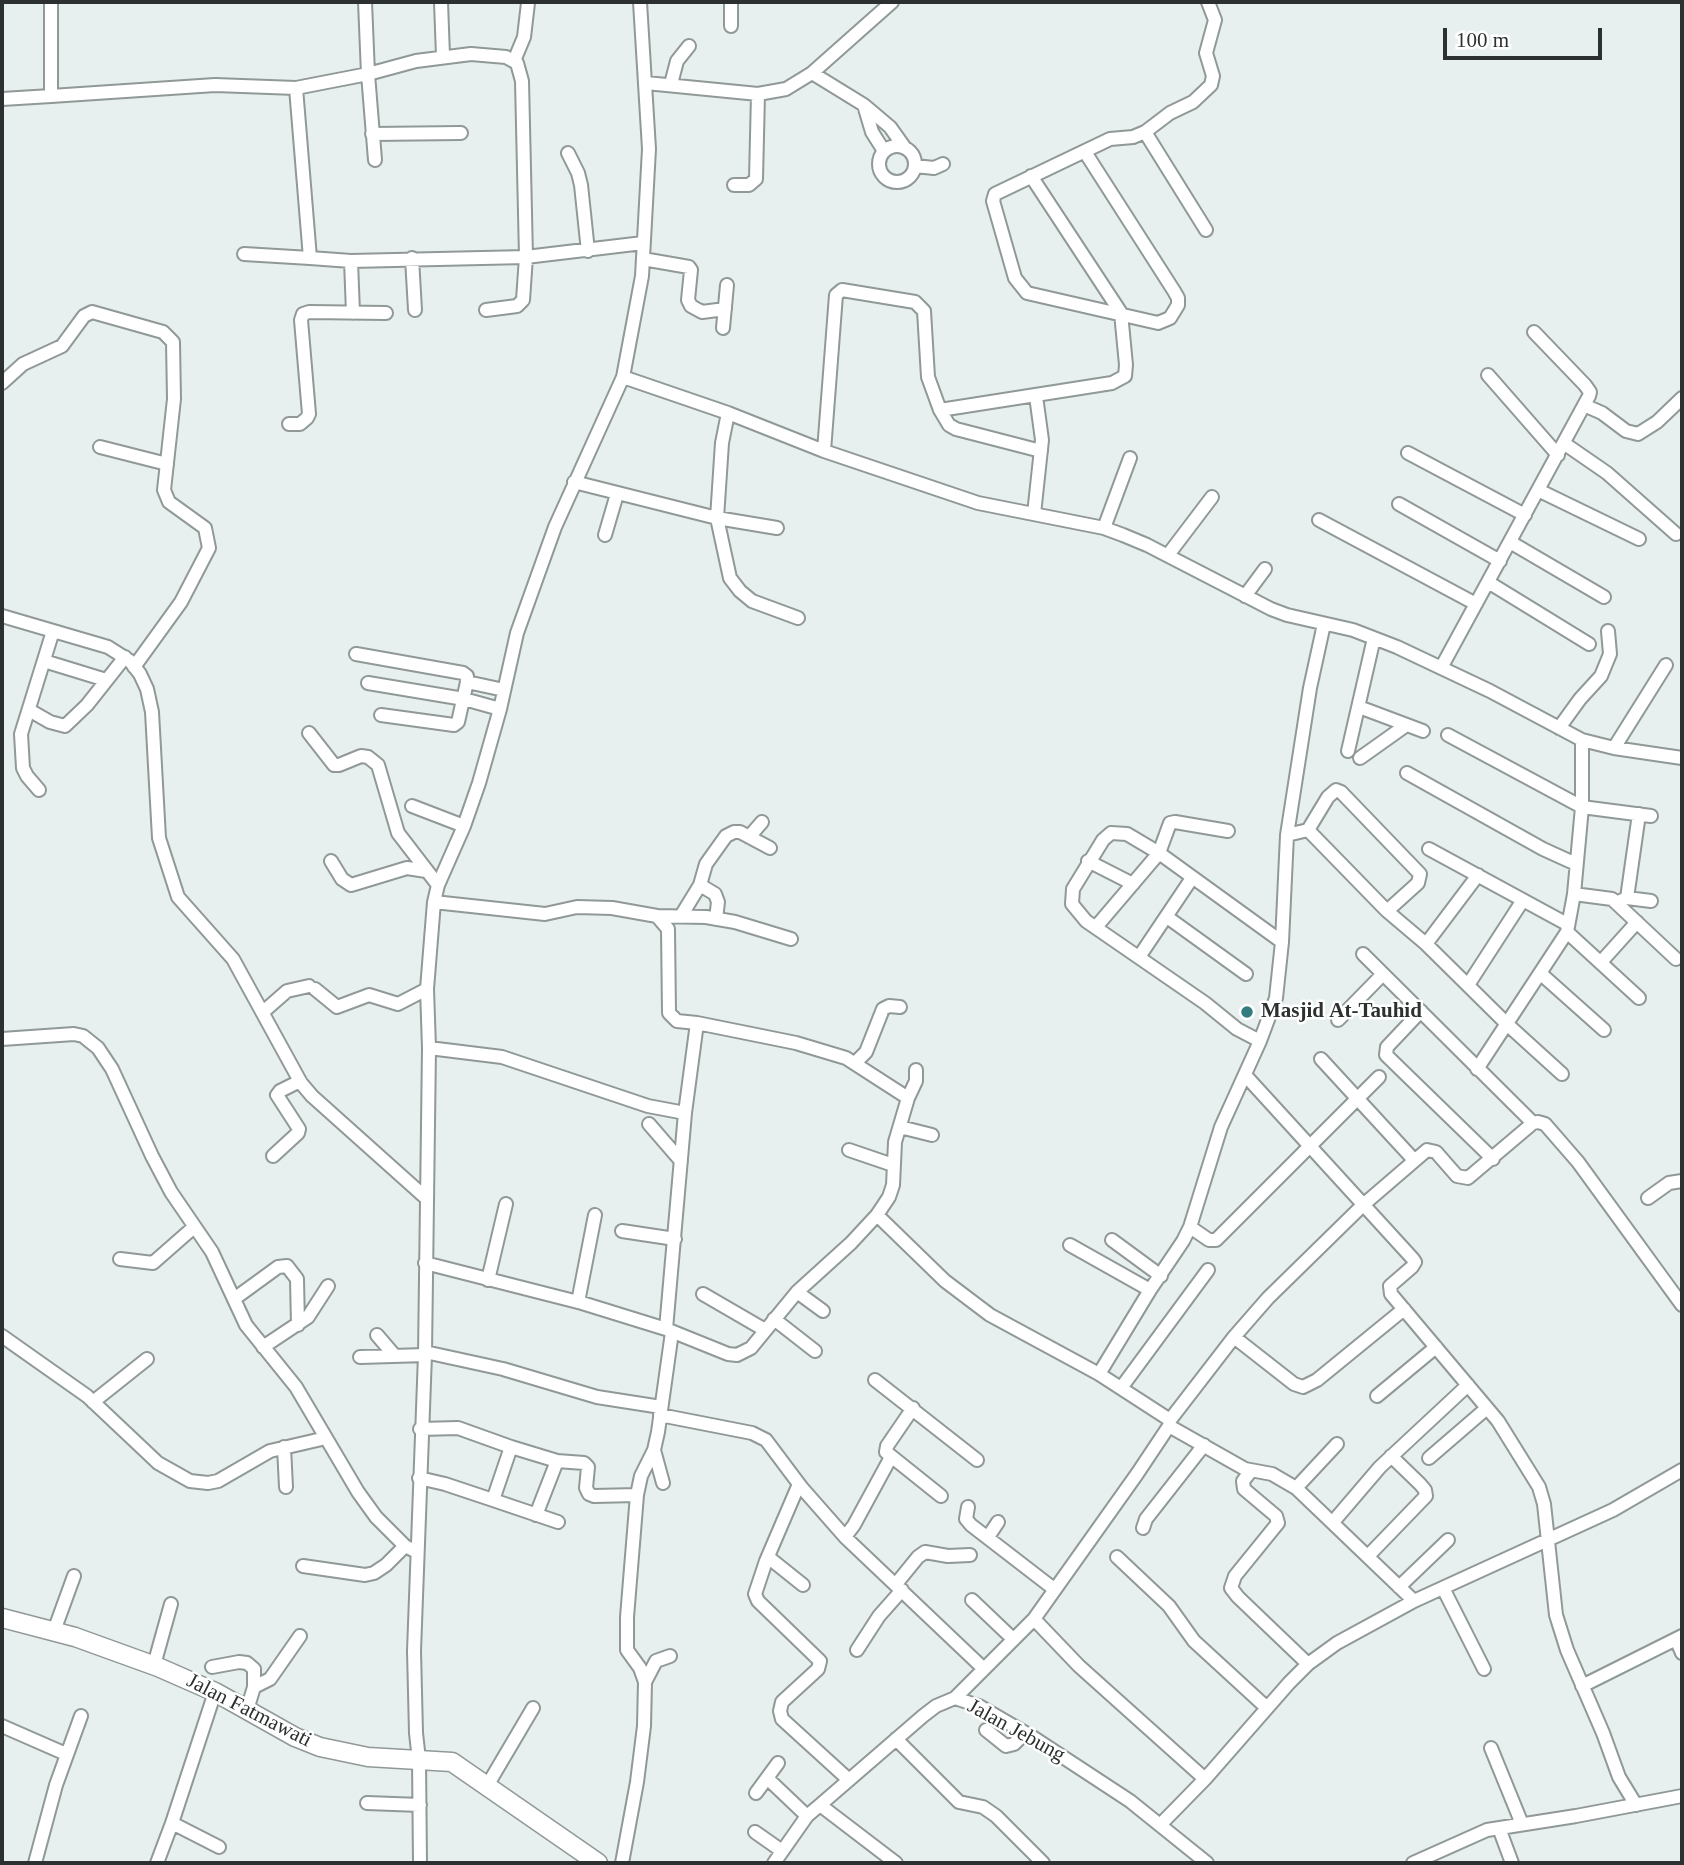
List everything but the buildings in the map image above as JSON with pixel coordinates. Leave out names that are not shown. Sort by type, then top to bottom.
[{"type":"street","points":[[51,2],[51,96]]},
{"type":"street","points":[[365,2],[374,160]]},
{"type":"street","points":[[441,2],[443,57]]},
{"type":"street","points":[[420,1863],[411,1549],[419,1478],[425,1354],[429,1048],[427,989],[434,902],[438,885],[480,783],[517,633],[574,482],[624,377],[642,276],[649,149],[640,2]]},
{"type":"street","points":[[731,2],[731,26]]},
{"type":"street","points":[[646,83],[758,94],[786,89],[812,74],[892,2]]},
{"type":"street","points":[[1084,152],[1178,298],[1174,312],[1164,322],[1151,322],[1027,293],[1018,284],[993,198],[997,192],[1110,139],[1133,137],[1144,132],[1170,113],[1193,102],[1211,85],[1213,76],[1206,53],[1215,20],[1208,2]]},
{"type":"street","points":[[514,61],[524,37],[528,3]]},
{"type":"street","points":[[671,84],[677,61],[689,46]]},
{"type":"street","points":[[2,99],[215,85],[296,88],[443,57],[471,54],[506,57],[520,68],[522,81],[526,257],[522,303],[486,310]]},
{"type":"street","points":[[812,74],[864,105],[890,127],[913,156],[915,166],[910,176],[900,182],[889,180],[881,172],[879,161],[884,151],[894,146],[905,148]]},
{"type":"street","points":[[296,88],[310,258]]},
{"type":"street","points":[[734,186],[749,185],[756,179],[758,94]]},
{"type":"street","points":[[864,105],[873,132],[884,151]]},
{"type":"street","points":[[1144,132],[1206,230]]},
{"type":"street","points":[[372,134],[461,133]]},
{"type":"street","points":[[568,153],[581,185],[588,251]]},
{"type":"street","points":[[915,166],[934,168],[943,164]]},
{"type":"street","points":[[940,410],[1122,380],[1126,373],[1121,313],[1031,176]]},
{"type":"street","points":[[244,254],[351,261],[526,257],[643,243]]},
{"type":"street","points":[[412,258],[415,310]]},
{"type":"street","points":[[643,259],[687,265],[691,270],[688,300],[691,306],[702,312],[725,309]]},
{"type":"street","points":[[351,261],[353,313]]},
{"type":"street","points":[[723,328],[727,285]]},
{"type":"street","points":[[824,451],[836,295],[842,290],[915,302],[924,311],[928,377],[940,410],[956,429],[1041,451]]},
{"type":"street","points":[[2,383],[23,364],[62,346],[84,316],[93,312],[163,332],[173,342],[174,349],[174,399],[164,484],[166,496],[174,506],[205,528],[209,548],[181,601],[130,662],[106,680],[87,705],[65,726],[50,722],[29,710]]},
{"type":"street","points":[[289,424],[300,424],[309,414],[302,317],[309,312],[386,313]]},
{"type":"street","points":[[1441,668],[1589,396],[1589,389],[1534,332]]},
{"type":"street","points":[[1488,374],[1561,449],[1607,473],[1676,534]]},
{"type":"street","points":[[624,377],[728,413],[824,451],[978,503],[1104,528],[1147,545],[1287,615],[1353,630],[1374,638],[1441,668],[1582,740],[1614,748],[1682,758]]},
{"type":"street","points":[[1034,514],[1042,430],[1036,396]]},
{"type":"street","points":[[1584,405],[1626,431],[1638,434],[1657,422],[1682,398]]},
{"type":"street","points":[[728,413],[722,443],[716,518],[730,578],[752,601],[798,618]]},
{"type":"street","points":[[100,447],[167,464]]},
{"type":"street","points":[[1408,453],[1525,515]]},
{"type":"street","points":[[1104,528],[1130,458]]},
{"type":"street","points":[[574,482],[716,518],[777,528]]},
{"type":"street","points":[[1538,490],[1639,539]]},
{"type":"street","points":[[605,534],[617,494]]},
{"type":"street","points":[[1168,555],[1212,497]]},
{"type":"street","points":[[1399,504],[1500,561]]},
{"type":"street","points":[[1319,520],[1476,604]]},
{"type":"street","points":[[1510,542],[1604,597]]},
{"type":"street","points":[[1245,596],[1265,569]]},
{"type":"street","points":[[1488,582],[1589,644]]},
{"type":"street","points":[[2,616],[108,647],[130,662],[148,690],[152,712],[159,838],[178,897],[233,959],[300,1081],[312,1096],[426,1198]]},
{"type":"street","points":[[1099,1374],[1190,1227],[1221,1127],[1260,1041],[1276,998],[1283,942],[1287,835],[1310,688],[1324,624]]},
{"type":"street","points":[[39,790],[23,768],[21,734],[53,631]]},
{"type":"street","points":[[1559,728],[1601,676],[1610,654],[1608,631]]},
{"type":"street","points":[[1348,751],[1374,638]]},
{"type":"street","points":[[356,654],[463,673],[467,676],[458,722],[454,725],[381,715]]},
{"type":"street","points":[[44,661],[106,680]]},
{"type":"street","points":[[1614,748],[1666,665]]},
{"type":"street","points":[[467,682],[504,690]]},
{"type":"street","points":[[368,684],[464,699],[500,709]]},
{"type":"street","points":[[1359,707],[1423,731]]},
{"type":"street","points":[[1360,758],[1405,726]]},
{"type":"street","points":[[309,733],[334,765],[357,757],[374,760],[380,769],[398,833],[438,885]]},
{"type":"street","points":[[1448,735],[1581,807],[1645,815],[1621,900]]},
{"type":"street","points":[[1477,1069],[1567,928],[1574,894],[1581,807],[1582,740]]},
{"type":"street","points":[[1407,772],[1543,849],[1576,864]]},
{"type":"street","points":[[1287,835],[1308,830],[1328,797],[1336,790],[1341,792],[1420,874],[1418,883],[1387,911]]},
{"type":"street","points":[[412,806],[464,826]]},
{"type":"street","points":[[749,837],[762,822]]},
{"type":"street","points":[[1096,927],[1159,853],[1170,823],[1228,831]]},
{"type":"street","points":[[1308,830],[1387,911],[1426,944],[1507,1025],[1562,1074]]},
{"type":"street","points":[[681,916],[700,886],[706,864],[726,836],[734,832],[770,848]]},
{"type":"street","points":[[1260,1041],[1237,1029],[1205,1003],[1078,913],[1071,898],[1073,889],[1103,840],[1119,832],[1159,853],[1283,942]]},
{"type":"street","points":[[1429,849],[1523,900],[1567,928],[1639,998]]},
{"type":"street","points":[[331,861],[342,879],[351,885],[407,868],[426,871]]},
{"type":"street","points":[[1088,861],[1133,884]]},
{"type":"street","points":[[1426,944],[1478,875]]},
{"type":"street","points":[[1139,957],[1192,878]]},
{"type":"street","points":[[700,886],[715,894],[718,902],[716,919]]},
{"type":"street","points":[[1574,894],[1651,901]]},
{"type":"street","points":[[1468,985],[1523,900]]},
{"type":"street","points":[[1621,900],[1637,922],[1676,959]]},
{"type":"street","points":[[434,902],[545,914],[577,907],[612,908],[657,916],[716,919],[791,939]]},
{"type":"street","points":[[657,916],[670,935],[669,1013],[677,1021],[796,1043],[856,1062],[908,1098]]},
{"type":"street","points":[[1167,917],[1246,974]]},
{"type":"street","points":[[1601,962],[1637,922]]},
{"type":"street","points":[[1363,954],[1533,1124]]},
{"type":"street","points":[[1540,973],[1604,1030]]},
{"type":"street","points":[[1338,1020],[1382,974]]},
{"type":"street","points":[[263,1012],[287,991],[312,988],[337,1007],[369,996],[398,1004],[427,989]]},
{"type":"street","points":[[856,1062],[866,1052],[883,1009],[889,1006],[900,1007]]},
{"type":"street","points":[[1421,1011],[1387,1047],[1386,1055],[1493,1159]]},
{"type":"street","points":[[622,1863],[637,1782],[645,1682],[640,1668],[627,1650],[627,1617],[637,1495],[641,1476],[654,1450],[660,1411],[669,1330],[685,1113],[697,1023]]},
{"type":"street","points":[[2,1039],[74,1034],[83,1036],[98,1048],[112,1069],[171,1192],[212,1252],[246,1325],[296,1387],[376,1517],[411,1549]]},
{"type":"street","points":[[429,1048],[502,1057],[648,1106],[685,1113]]},
{"type":"street","points":[[1321,1059],[1414,1160]]},
{"type":"street","points":[[425,1263],[578,1303],[669,1330],[737,1355],[751,1348],[797,1292],[850,1243],[877,1215],[889,1197],[893,1185],[895,1142],[916,1081],[916,1070]]},
{"type":"street","points":[[1245,1075],[1414,1260],[1412,1267],[1389,1289],[1498,1421],[1539,1487],[1544,1504],[1556,1615],[1567,1650],[1619,1777],[1636,1805]]},
{"type":"street","points":[[1190,1227],[1209,1240],[1216,1240],[1378,1077]]},
{"type":"street","points":[[273,1156],[299,1129],[277,1095],[300,1081]]},
{"type":"street","points":[[955,1698],[1034,1619],[1169,1423],[1234,1337],[1268,1298],[1363,1205],[1427,1150],[1433,1150],[1457,1176],[1465,1179],[1533,1124],[1542,1122],[1578,1162],[1682,1304]]},
{"type":"street","points":[[649,1124],[681,1161]]},
{"type":"street","points":[[900,1126],[932,1135]]},
{"type":"street","points":[[849,1150],[893,1165]]},
{"type":"street","points":[[1648,1198],[1669,1183],[1682,1181]]},
{"type":"street","points":[[488,1280],[506,1204]]},
{"type":"street","points":[[578,1303],[595,1215]]},
{"type":"street","points":[[877,1215],[945,1281],[990,1315],[1099,1374],[1204,1445],[1251,1471],[1272,1474],[1296,1488],[1413,1601]]},
{"type":"street","points":[[120,1259],[153,1262],[194,1227]]},
{"type":"street","points":[[622,1231],[675,1239]]},
{"type":"street","points":[[1112,1240],[1161,1276]]},
{"type":"street","points":[[1070,1245],[1150,1290]]},
{"type":"street","points":[[234,1299],[278,1267],[287,1266],[297,1279],[298,1325]]},
{"type":"street","points":[[1121,1388],[1208,1270]]},
{"type":"street","points":[[263,1347],[308,1317],[328,1286]]},
{"type":"street","points":[[797,1292],[823,1311]]},
{"type":"street","points":[[703,1294],[765,1330]]},
{"type":"street","points":[[1234,1337],[1294,1384],[1303,1387],[1317,1380],[1404,1309]]},
{"type":"street","points":[[774,1319],[815,1351]]},
{"type":"street","points":[[377,1335],[395,1356]]},
{"type":"street","points":[[2,1336],[93,1402],[158,1463],[183,1478],[199,1483],[218,1480],[259,1455],[326,1438]]},
{"type":"street","points":[[1377,1396],[1436,1347]]},
{"type":"street","points":[[360,1357],[425,1354],[503,1369],[597,1397],[760,1436],[772,1446],[799,1484],[845,1536],[984,1669]]},
{"type":"street","points":[[93,1402],[147,1359]]},
{"type":"street","points":[[875,1380],[977,1460]]},
{"type":"street","points":[[1333,1522],[1391,1456],[1468,1385]]},
{"type":"street","points":[[913,1408],[887,1446],[886,1452],[940,1496]]},
{"type":"street","points":[[1429,1458],[1487,1408]]},
{"type":"street","points":[[421,1429],[458,1427],[557,1461],[581,1461],[587,1465],[586,1488],[594,1496],[637,1495]]},
{"type":"street","points":[[1296,1488],[1337,1444]]},
{"type":"street","points":[[1143,1528],[1146,1519],[1204,1445]]},
{"type":"street","points":[[284,1447],[286,1487]]},
{"type":"street","points":[[493,1500],[511,1447]]},
{"type":"street","points":[[654,1450],[663,1483]]},
{"type":"street","points":[[1368,1556],[1426,1496],[1420,1483],[1391,1456]]},
{"type":"street","points":[[845,1536],[891,1457]]},
{"type":"street","points":[[536,1515],[557,1461]]},
{"type":"street","points":[[1160,1825],[1308,1664],[1337,1643],[1413,1601],[1613,1510],[1682,1470]]},
{"type":"street","points":[[1251,1471],[1244,1481],[1244,1489],[1276,1516],[1278,1523],[1235,1576],[1231,1588],[1308,1664]]},
{"type":"street","points":[[419,1478],[445,1484],[558,1522]]},
{"type":"street","points":[[799,1484],[755,1591],[758,1601],[818,1658],[820,1664],[782,1702],[780,1714],[785,1723],[849,1780]]},
{"type":"street","points":[[968,1507],[968,1522],[1054,1589]]},
{"type":"street","points":[[988,1537],[998,1522]]},
{"type":"street","points":[[1399,1587],[1448,1540]]},
{"type":"street","points":[[303,1566],[365,1575],[380,1569],[411,1549]]},
{"type":"street","points":[[857,1650],[918,1557],[925,1552],[948,1556],[970,1555]]},
{"type":"street","points":[[768,1557],[803,1585]]},
{"type":"street","points":[[1117,1557],[1169,1606],[1194,1641],[1267,1708]]},
{"type":"street","points":[[54,1631],[74,1576]]},
{"type":"street","points":[[1443,1588],[1484,1669]]},
{"type":"street","points":[[972,1600],[1013,1640]]},
{"type":"street","points":[[154,1665],[171,1604]]},
{"type":"street","name":"Jalan Fatmawati","points":[[2,1618],[54,1631],[154,1665],[215,1692],[295,1737],[320,1747],[369,1757],[452,1762],[598,1863]]},
{"type":"street","points":[[1034,1619],[1079,1666],[1205,1779]]},
{"type":"street","points":[[254,1687],[270,1679],[300,1636]]},
{"type":"street","points":[[1582,1686],[1679,1638],[1682,1653]]},
{"type":"street","points":[[645,1682],[656,1661],[670,1656]]},
{"type":"street","points":[[212,1667],[239,1662],[247,1663],[255,1672],[254,1687],[247,1710]]},
{"type":"street","points":[[157,1863],[215,1692]]},
{"type":"street","name":"Jalan Jebung","points":[[779,1859],[807,1816],[936,1706],[955,1698],[979,1706],[1025,1733],[1130,1801],[1207,1863]]},
{"type":"street","points":[[487,1786],[533,1708]]},
{"type":"street","points":[[35,1863],[66,1754],[81,1716]]},
{"type":"street","points":[[2,1726],[66,1754]]},
{"type":"street","points":[[986,1730],[1006,1746],[1014,1744],[1025,1733]]},
{"type":"street","points":[[896,1739],[959,1802],[983,1807],[996,1816],[1043,1863]]},
{"type":"street","points":[[1491,1748],[1522,1824]]},
{"type":"street","points":[[756,1793],[778,1763]]},
{"type":"street","points":[[767,1778],[807,1816]]},
{"type":"street","points":[[1413,1863],[1469,1837],[1499,1828],[1682,1796]]},
{"type":"street","points":[[367,1803],[420,1805]]},
{"type":"street","points":[[820,1805],[896,1863]]},
{"type":"street","points":[[173,1822],[219,1847]]},
{"type":"street","points":[[1499,1828],[1512,1863]]},
{"type":"street","points":[[755,1832],[779,1859]]},
{"type":"place","name":"Masjid At-Tauhid","points":[[1247,1012]]}]
